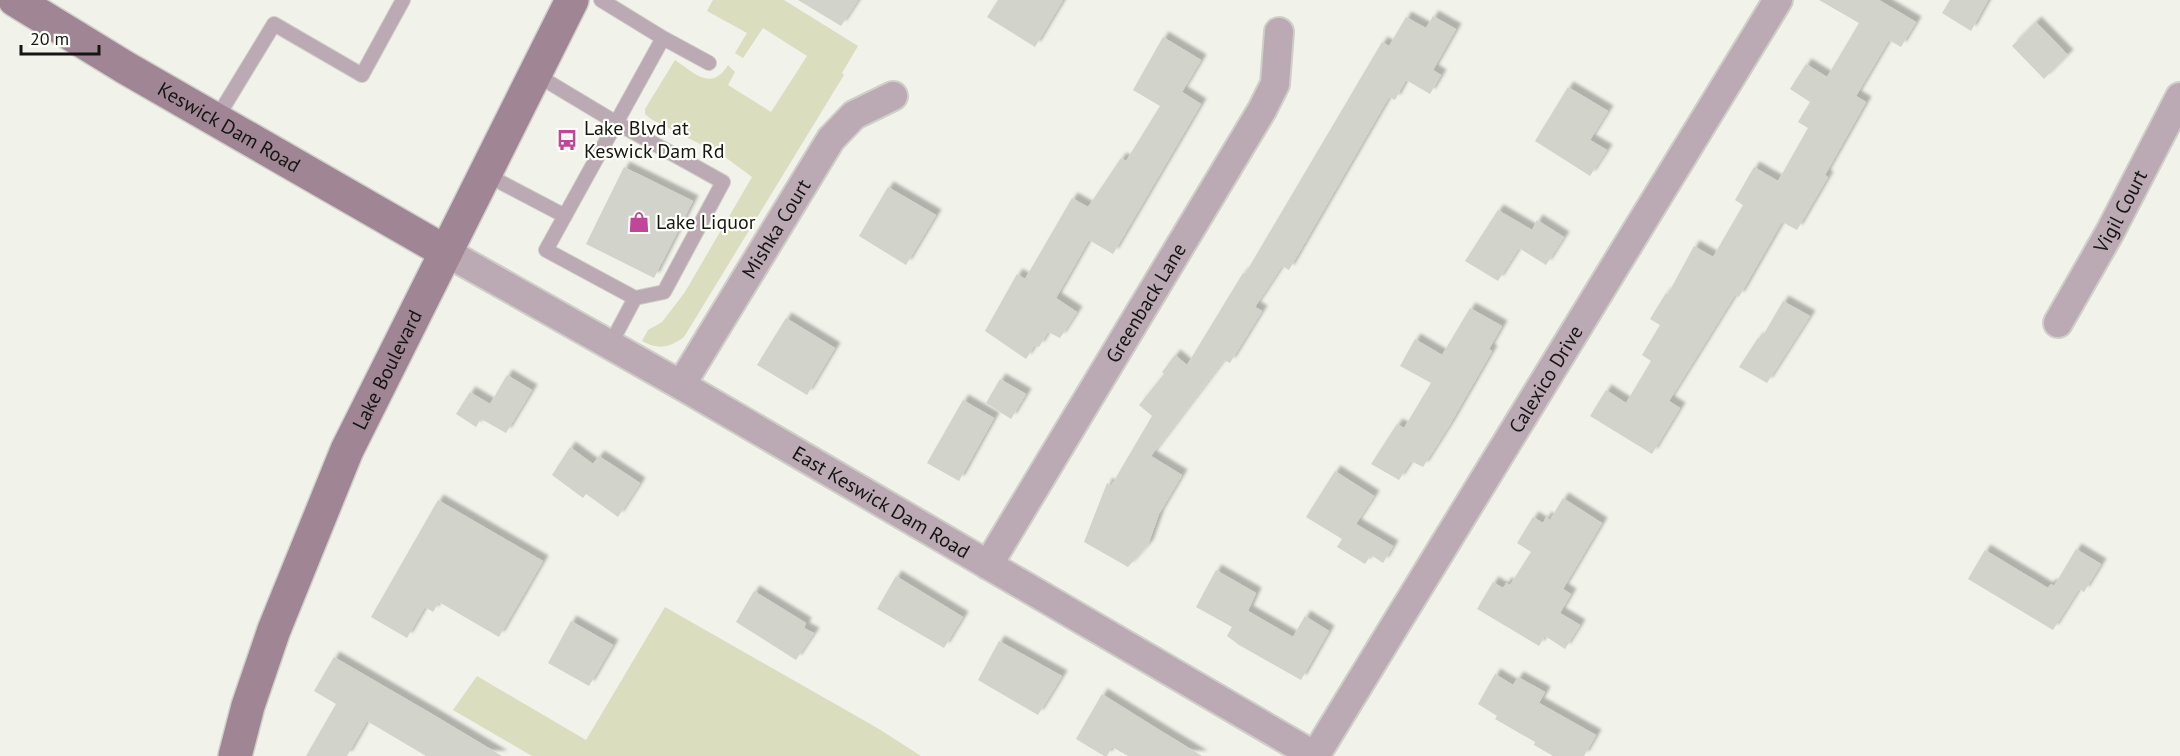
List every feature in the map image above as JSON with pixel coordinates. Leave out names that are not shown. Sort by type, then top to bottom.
[{"type":"main road","name":"Keswick Dam Road","points":[[15,0],[215,121],[446,252]]},
{"type":"main road","name":"Lake Boulevard","points":[[235,756],[248,706],[274,630],[347,450],[572,0]]},
{"type":"street","name":"Calexico Drive","points":[[1315,756],[1778,0]]},
{"type":"street","name":"Greenback Lane","points":[[988,565],[1262,110],[1275,84],[1279,32]]},
{"type":"street","name":"Mishka Court","points":[[681,385],[831,139],[854,115],[893,96]]},
{"type":"street","name":"Vigil Court","points":[[2058,323],[2110,232],[2180,98]]},
{"type":"street","name":"East Keswick Dam Road","points":[[446,252],[681,385],[1315,756]]},
{"type":"lane","points":[[215,121],[274,24],[362,75],[403,0]]},
{"type":"lane","points":[[601,0],[709,63]]},
{"type":"lane","points":[[536,74],[615,122],[723,182],[664,292],[635,298],[546,250],[615,122],[663,38]]},
{"type":"lane","points":[[485,174],[565,216]]},
{"type":"lane","points":[[610,345],[635,298]]},
{"type":"green space","points":[[713,0],[784,0],[858,46],[842,73],[844,75],[684,337],[673,344],[658,347],[642,341],[648,330],[662,322],[685,292],[752,177],[717,151],[651,119],[645,114],[645,109],[675,60],[703,78],[709,79],[722,73],[728,65],[735,72],[728,85],[771,112],[807,56],[763,28],[743,58],[735,53],[747,33],[707,11]]},
{"type":"green space","points":[[665,607],[879,729],[921,756],[532,756],[453,710],[477,676],[586,740]]},
{"type":"building","points":[[798,0],[858,0],[841,26]]},
{"type":"building","points":[[998,0],[1063,0],[1035,47],[987,17]]},
{"type":"building","points":[[1819,0],[1879,0],[1916,22],[1901,47],[1889,40],[1856,96],[1866,102],[1825,175],[1828,177],[1797,230],[1782,222],[1739,297],[1735,295],[1669,401],[1680,408],[1652,454],[1590,416],[1606,390],[1626,403],[1651,361],[1642,355],[1660,325],[1650,319],[1666,293],[1668,294],[1694,246],[1713,257],[1743,205],[1735,200],[1754,167],[1778,181],[1808,128],[1798,122],[1810,102],[1790,89],[1806,64],[1827,77],[1859,23]]},
{"type":"building","points":[[1950,0],[1988,0],[1971,31],[1942,13]]},
{"type":"building","points":[[1433,16],[1456,29],[1433,70],[1441,75],[1430,94],[1406,80],[1395,100],[1389,97],[1289,270],[1282,266],[1255,307],[1262,311],[1230,363],[1224,360],[1151,456],[1182,475],[1159,514],[1148,545],[1128,567],[1084,542],[1107,483],[1111,486],[1152,416],[1139,405],[1164,374],[1162,372],[1175,355],[1187,365],[1243,273],[1245,274],[1382,42],[1389,46],[1406,17],[1426,28]]},
{"type":"building","points":[[2036,22],[2068,55],[2044,79],[2012,46]]},
{"type":"building","points":[[1163,37],[1201,60],[1182,92],[1201,104],[1113,254],[1089,240],[1056,298],[1077,312],[1060,338],[1048,332],[1039,347],[1035,345],[1026,359],[985,331],[1017,274],[1025,279],[1072,198],[1088,207],[1121,158],[1126,161],[1160,106],[1133,90]]},
{"type":"building","points":[[1568,87],[1608,111],[1590,140],[1607,150],[1590,176],[1535,141]]},
{"type":"building","name":"Lake Liquor","points":[[624,167],[693,201],[654,278],[586,244]]},
{"type":"building","points":[[888,187],[936,215],[906,265],[859,236]]},
{"type":"building","points":[[1498,210],[1532,230],[1537,220],[1564,237],[1546,265],[1519,248],[1498,281],[1465,261]]},
{"type":"building","points":[[1783,301],[1810,316],[1767,383],[1739,367],[1758,338],[1761,339]]},
{"type":"building","points":[[1470,308],[1502,326],[1489,349],[1492,351],[1423,467],[1411,461],[1399,480],[1371,464],[1397,424],[1404,428],[1431,383],[1400,366],[1415,339],[1442,355]]},
{"type":"building","points":[[786,318],[835,348],[807,395],[757,365]]},
{"type":"building","points":[[507,375],[532,390],[506,433],[481,419],[483,415],[476,427],[456,414],[470,392],[490,404]]},
{"type":"building","points":[[1000,379],[1026,394],[1011,419],[986,403]]},
{"type":"building","points":[[963,400],[994,418],[959,481],[927,463]]},
{"type":"building","points":[[570,447],[593,464],[599,456],[640,483],[618,517],[586,494],[583,498],[552,475]]},
{"type":"building","points":[[1335,471],[1374,496],[1356,524],[1393,546],[1383,563],[1371,555],[1365,564],[1337,547],[1342,539],[1306,517]]},
{"type":"building","points":[[1563,498],[1602,523],[1563,589],[1571,594],[1560,613],[1580,625],[1565,649],[1545,636],[1539,646],[1477,609],[1493,582],[1503,588],[1506,583],[1510,585],[1531,552],[1517,543],[1533,517],[1543,523],[1546,517],[1550,520]]},
{"type":"building","points":[[438,500],[543,561],[499,637],[439,602],[433,612],[425,607],[407,638],[371,617]]},
{"type":"building","points":[[2076,549],[2101,564],[2084,592],[2079,589],[2053,630],[1968,579],[1985,550],[2048,588],[2051,584],[2054,586]]},
{"type":"building","points":[[1216,570],[1256,593],[1248,611],[1293,637],[1305,616],[1329,631],[1301,680],[1239,645],[1227,636],[1232,627],[1196,607]]},
{"type":"building","points":[[896,576],[963,617],[944,648],[877,609]]},
{"type":"building","points":[[754,591],[806,623],[804,628],[814,633],[796,660],[736,622]]},
{"type":"building","points":[[571,621],[613,645],[589,686],[548,663]]},
{"type":"building","points":[[999,641],[1062,676],[1038,715],[978,680]]},
{"type":"building","points":[[334,657],[502,756],[426,756],[367,721],[347,756],[306,756],[336,704],[314,691]]},
{"type":"building","points":[[1495,674],[1513,685],[1518,677],[1545,692],[1539,703],[1596,735],[1584,756],[1553,756],[1534,745],[1535,742],[1495,719],[1497,716],[1478,704]]},
{"type":"building","points":[[1102,694],[1202,756],[1128,756],[1112,747],[1107,756],[1104,756],[1076,739]]},
{"type":"place","name":"Lake Blvd at Keswick Dam Rd","points":[[567,140]]},
{"type":"place","name":"Lake Liquor","points":[[639,222]]}]
